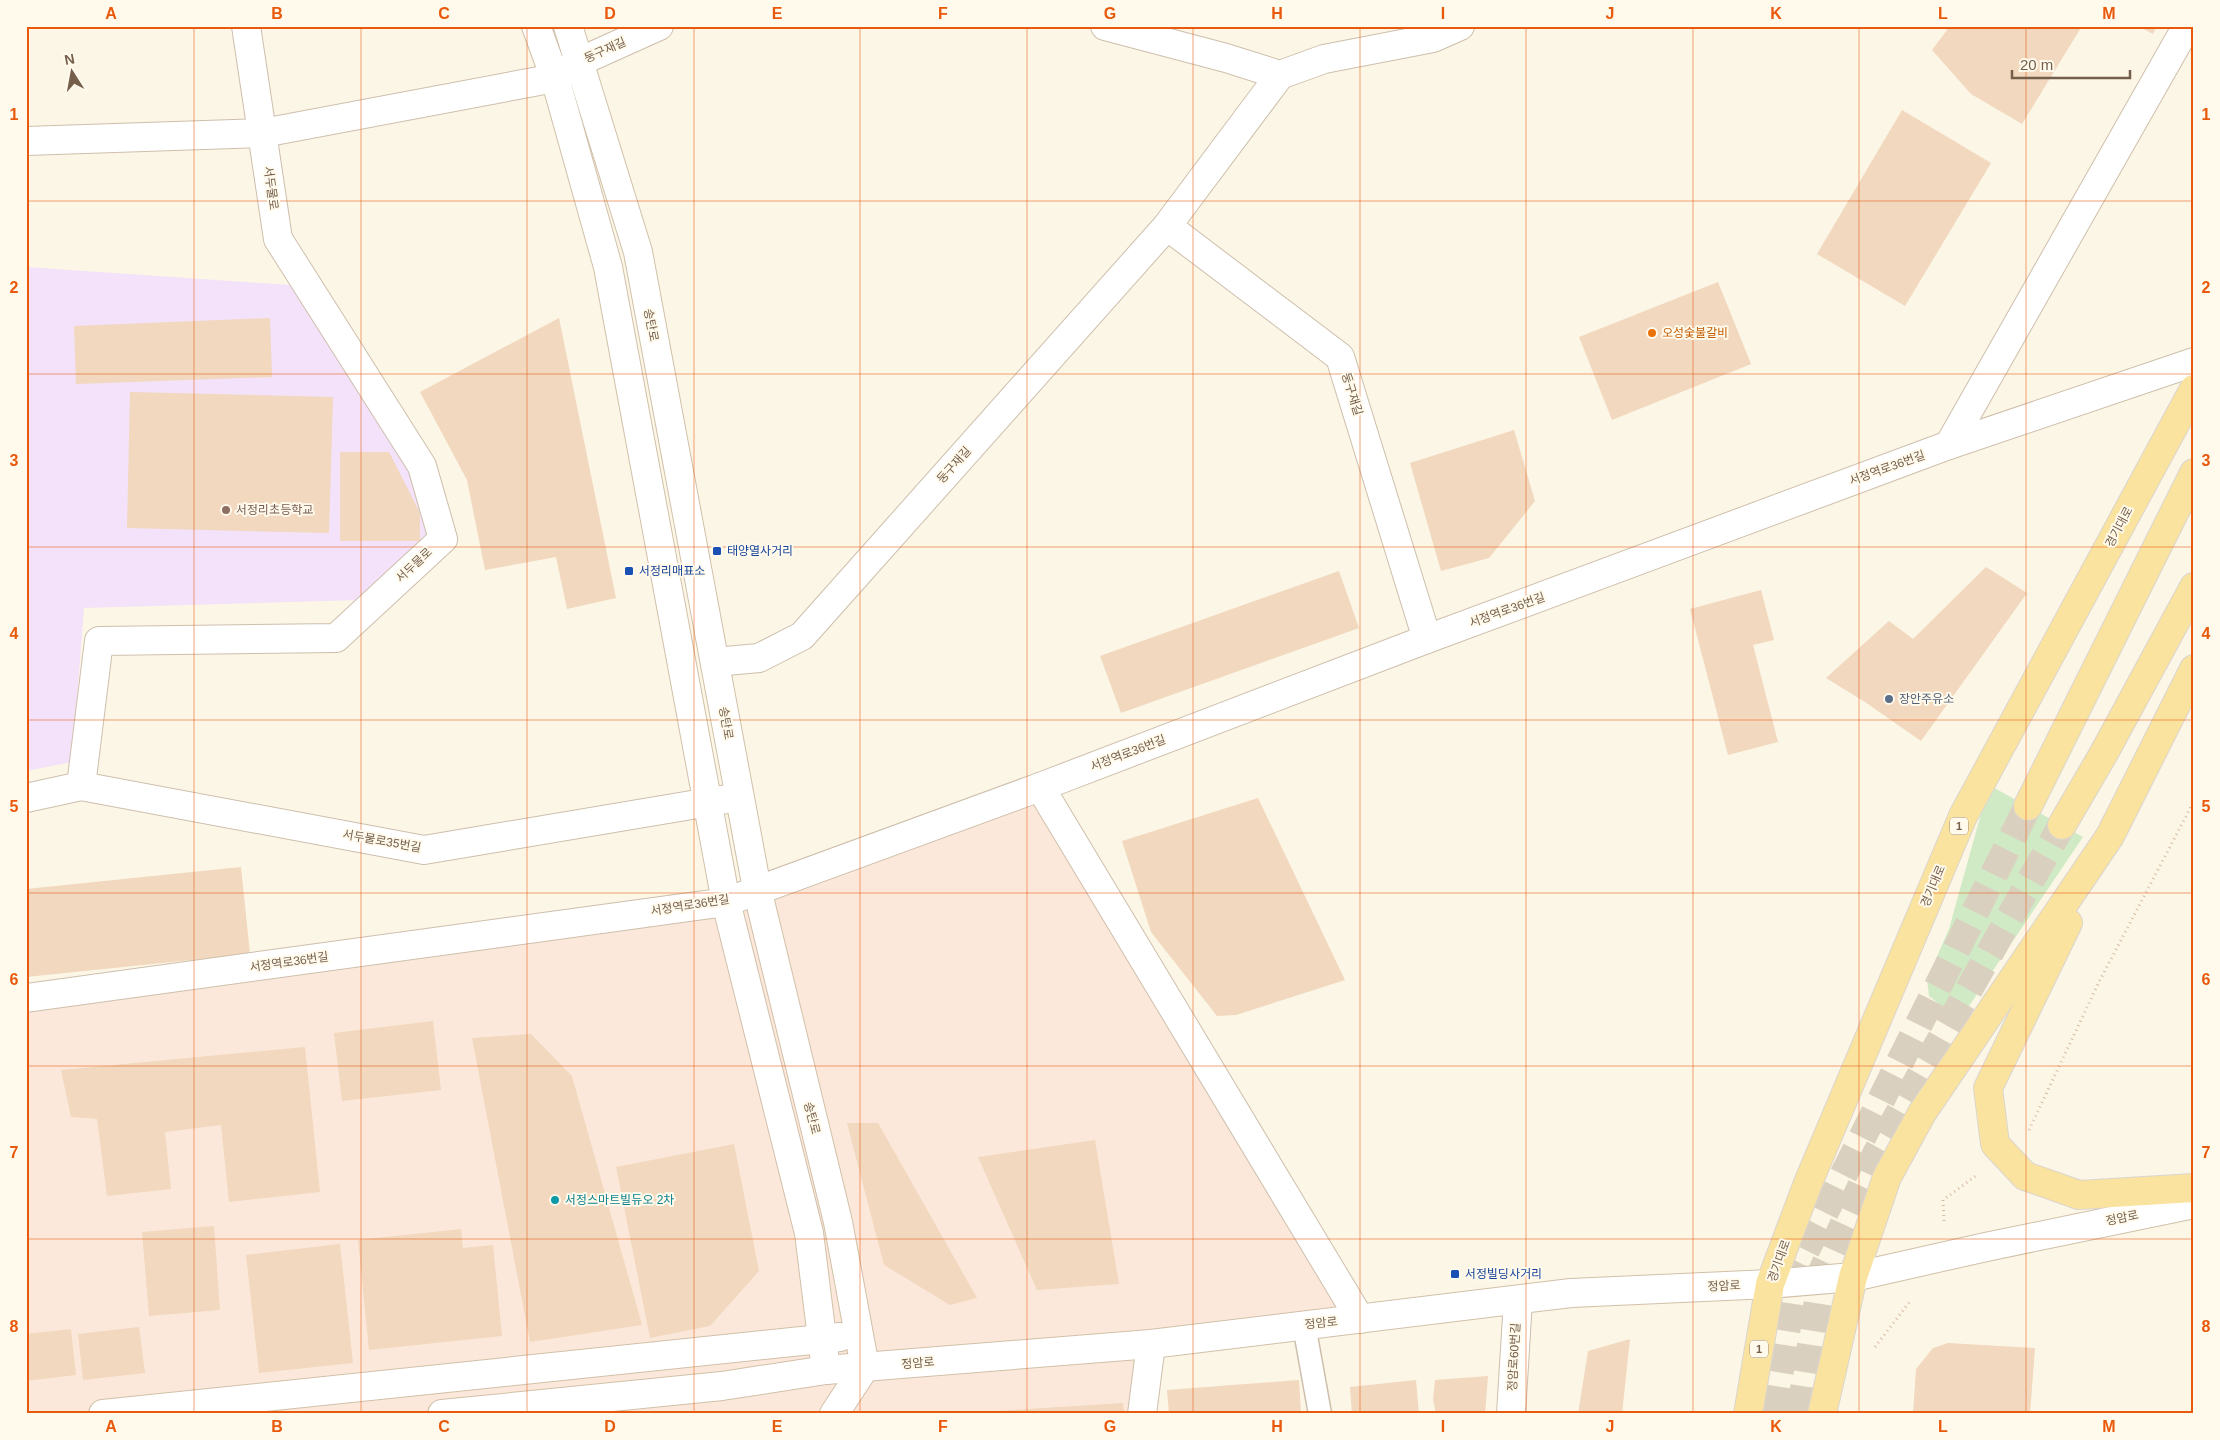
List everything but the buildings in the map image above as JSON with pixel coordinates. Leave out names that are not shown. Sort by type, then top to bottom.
[{"type":"main road","name":"경기대로","points":[[1748,1414],[1770,1284],[1808,1182],[1963,816],[2194,389]]},
{"type":"main road","points":[[2028,806],[2194,473]]},
{"type":"main road","points":[[2062,825],[2104,753],[2194,587]]},
{"type":"main road","points":[[2194,669],[2110,836],[1988,1088],[1995,1144],[2025,1176],[2079,1195],[2194,1188]]},
{"type":"main road","points":[[1822,1414],[1853,1277],[1887,1176],[1922,1113],[2110,836]]},
{"type":"street","name":"서두물로","points":[[81,786],[99,641],[336,638],[443,539],[422,466],[278,239],[246,26]]},
{"type":"street","points":[[536,26],[555,78],[608,267],[726,902],[809,1233],[826,1370]]},
{"type":"street","name":"송탄로","points":[[568,26],[638,252],[757,889],[838,1222],[865,1367]]},
{"type":"street","name":"둥구재길","points":[[579,62],[659,26]]},
{"type":"street","points":[[1105,26],[1226,58],[1280,75],[1324,59],[1433,38],[1460,26]]},
{"type":"street","points":[[1949,445],[2187,26]]},
{"type":"street","points":[[26,141],[262,133],[555,78],[579,62]]},
{"type":"street","name":"둥구재길","points":[[715,662],[759,658],[802,636],[1167,226],[1280,75]]},
{"type":"street","name":"둥구재길","points":[[1167,226],[1340,357],[1427,639]]},
{"type":"street","name":"서정역로36번길","points":[[26,998],[726,902],[757,889],[1040,787],[1427,639],[1949,445],[2194,362]]},
{"type":"street","name":"서두물로35번길","points":[[26,798],[81,786],[424,850],[739,797]]},
{"type":"street","points":[[1040,787],[1360,1319]]},
{"type":"street","name":"정암로","points":[[442,1414],[722,1386],[826,1370],[1151,1344],[1571,1293],[1770,1284],[1853,1277],[2194,1204]]},
{"type":"street","name":"정암로60번길","points":[[1511,1414],[1518,1300]]},
{"type":"street","points":[[103,1414],[859,1335]]},
{"type":"street","points":[[1142,1414],[1151,1344]]},
{"type":"street","points":[[834,1414],[865,1367]]},
{"type":"lane","points":[[1304,1325],[1320,1414]]},
{"type":"path","points":[[1872,1350],[1946,1256],[1943,1200],[2004,1154],[2030,1129],[2099,982],[2194,801]]},
{"type":"shaded area","name":"서정리초등학교","points":[[26,267],[290,285],[425,484],[428,536],[360,600],[84,608],[72,762],[26,771]]},
{"type":"shaded area","points":[[1040,787],[1360,1319],[1151,1344],[1130,1414],[26,1414],[26,998],[726,902]]},
{"type":"green space","points":[[1989,785],[2083,837],[1969,1006],[1945,1009],[1929,996],[1927,979],[1949,929]]},
{"type":"tunnel","points":[[1773,1414],[1796,1270],[2028,806]]},
{"type":"tunnel","points":[[1800,1414],[1823,1269],[1876,1154],[2062,825]]},
{"type":"place","name":"오성숯불갈비","points":[[1652,333]]},
{"type":"place","name":"서정리초등학교","points":[[226,510]]},
{"type":"place","name":"태양열사거리","points":[[717,551]]},
{"type":"place","name":"서정리매표소","points":[[629,571]]},
{"type":"place","name":"장안주유소","points":[[1889,699]]},
{"type":"place","name":"서정스마트빌듀오 2차","points":[[555,1200]]},
{"type":"place","name":"서정빌딩사거리","points":[[1455,1274]]}]
